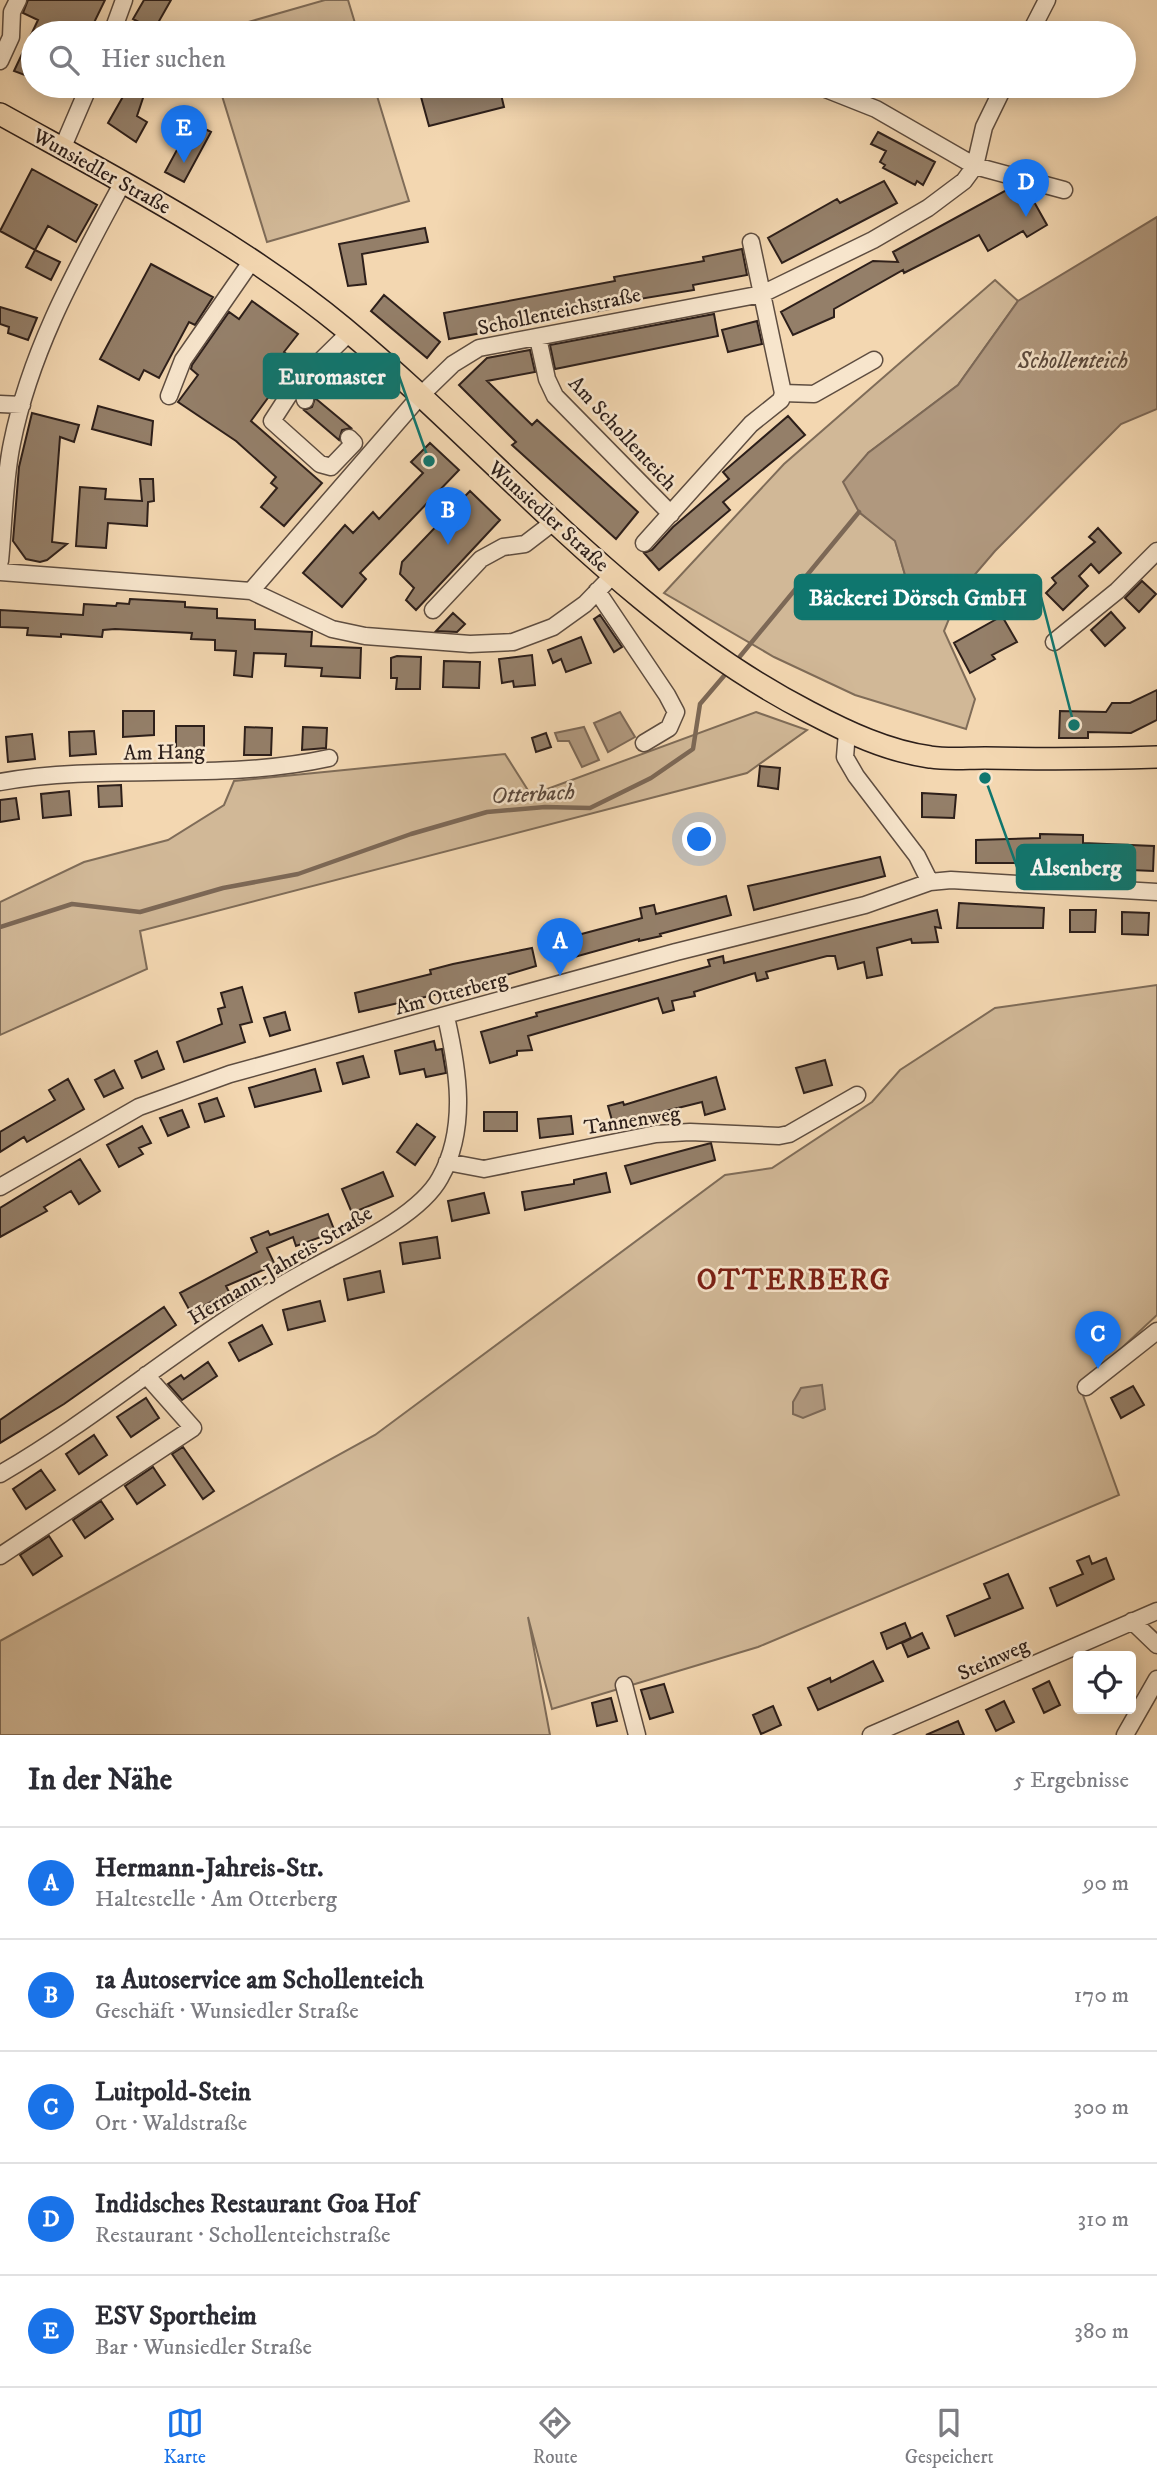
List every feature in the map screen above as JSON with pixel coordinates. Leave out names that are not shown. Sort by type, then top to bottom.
[{"type":"main road","name":"Wunsiedler Straße","points":[[0,114],[208,231],[349,332],[421,395],[613,575],[713,657],[764,689],[847,732],[885,747],[932,758],[1092,761],[1157,757]]},
{"type":"street","points":[[0,61],[11,37],[12,12],[18,0]]},
{"type":"street","points":[[116,21],[124,0]]},
{"type":"street","points":[[1036,21],[1046,0]]},
{"type":"street","points":[[62,149],[84,98]]},
{"type":"street","points":[[848,98],[876,109],[975,166],[1065,190]]},
{"type":"street","points":[[975,166],[984,127],[998,98]]},
{"type":"street","name":"Schollenteichstraße","points":[[251,591],[421,395],[465,354],[479,348],[762,294],[873,240],[928,208],[964,181],[975,166]]},
{"type":"street","points":[[0,561],[6,443],[22,405],[51,318],[123,182]]},
{"type":"street","points":[[751,242],[783,393],[814,394],[874,360]]},
{"type":"street","points":[[169,396],[183,360],[251,262]]},
{"type":"street","points":[[349,332],[294,387],[272,421],[320,464],[331,467],[354,443],[349,438]]},
{"type":"street","name":"Am Schollenteich","points":[[538,338],[547,379],[555,396],[671,514]]},
{"type":"street","points":[[305,400],[304,395],[320,362]]},
{"type":"street","name":"Am Schollenteich","points":[[644,544],[751,424],[782,400],[783,393]]},
{"type":"street","points":[[0,404],[22,405]]},
{"type":"street","points":[[433,610],[481,559],[503,547],[525,544],[555,521]]},
{"type":"street","points":[[1054,642],[1117,591],[1157,551]]},
{"type":"street","points":[[0,572],[220,579],[332,629],[365,636],[470,644],[513,642],[553,627],[613,575]]},
{"type":"street","points":[[597,591],[676,712],[669,727],[644,743]]},
{"type":"street","points":[[847,732],[845,757],[856,776],[917,856],[930,882]]},
{"type":"street","name":"Am Hang","points":[[0,782],[77,775],[231,771],[328,758]]},
{"type":"street","name":"Am Otterberg","points":[[0,1187],[139,1107],[184,1089],[230,1074],[676,952],[865,905],[930,882],[951,880],[1157,892]]},
{"type":"street","name":"Hermann-Jahreis-Straße","points":[[0,1474],[226,1320],[323,1262],[373,1237],[439,1181],[456,1129],[459,1093],[446,1017]]},
{"type":"street","name":"Tannenweg","points":[[447,1162],[484,1169],[667,1133],[767,1137],[789,1134],[857,1095]]},
{"type":"street","points":[[1086,1387],[1157,1331]]},
{"type":"street","points":[[0,1556],[193,1428],[146,1375]]},
{"type":"street","name":"Steinweg","points":[[872,1735],[1157,1611]]},
{"type":"street","points":[[1132,1621],[1157,1645]]},
{"type":"street","points":[[1125,1735],[1157,1679]]},
{"type":"street","points":[[624,1685],[638,1735]]},
{"type":"shaded area","points":[[325,0],[348,0],[354,21],[252,21]]},
{"type":"shaded area","points":[[223,98],[378,98],[409,201],[267,242]]},
{"type":"shaded area","points":[[995,280],[1018,301],[958,385],[868,453],[859,512],[895,540],[908,585],[960,592],[944,631],[975,699],[966,729],[855,695],[774,657],[664,593],[784,464]]},
{"type":"shaded area","points":[[756,712],[807,730],[747,773],[140,931],[147,969],[0,1035],[0,902],[84,862],[168,840],[224,805],[234,781],[505,754],[531,795]]},
{"type":"shaded area","points":[[1157,985],[1157,1315],[1080,1387],[1119,1495],[758,1647],[552,1709],[528,1617],[550,1735],[0,1735],[0,1641],[375,1435],[725,1175],[772,1168],[872,1102],[900,1070],[995,1008]]},
{"type":"water","name":"Schollenteich","points":[[1157,217],[1157,409],[1121,424],[995,551],[960,592],[908,585],[895,541],[859,512],[843,482],[868,453],[958,385],[1018,301]]},
{"type":"water","points":[[620,712],[635,737],[608,752],[594,723]]},
{"type":"water","points":[[584,727],[599,760],[582,767],[569,741],[558,741],[555,733]]},
{"type":"water","points":[[822,1385],[825,1409],[803,1418],[793,1414],[793,1402],[801,1388]]},
{"type":"building","points":[[28,0],[105,0],[95,21],[38,21],[23,13]]},
{"type":"building","points":[[144,0],[171,0],[159,21],[133,19]]},
{"type":"building","points":[[21,56],[21,74],[14,71]]},
{"type":"building","points":[[122,98],[143,98],[137,116],[147,122],[136,142],[108,123]]},
{"type":"building","points":[[421,98],[502,98],[504,107],[429,126]]},
{"type":"building","points":[[192,122],[211,132],[184,182],[165,172]]},
{"type":"building","points":[[878,132],[935,162],[923,185],[917,181],[915,185],[883,168],[885,165],[880,162],[886,151],[871,144]]},
{"type":"building","points":[[32,169],[97,205],[76,242],[48,226],[35,250],[0,231]]},
{"type":"building","points":[[884,181],[897,203],[782,263],[768,238],[837,199],[840,203]]},
{"type":"building","points":[[1012,187],[1028,191],[1047,225],[1027,237],[1023,231],[988,251],[979,235],[904,273],[903,270],[834,309],[834,317],[793,335],[781,312],[873,261],[898,262],[893,252]]},
{"type":"building","points":[[425,228],[428,242],[362,254],[366,284],[348,286],[339,244]]},
{"type":"building","points":[[742,249],[747,275],[693,285],[694,290],[609,304],[610,309],[449,339],[444,313],[615,281],[614,277],[704,261],[703,257]]},
{"type":"building","points":[[35,250],[60,262],[51,280],[26,267]]},
{"type":"building","points":[[151,264],[213,297],[195,325],[189,322],[159,378],[144,370],[139,380],[100,359]]},
{"type":"building","points":[[384,295],[440,342],[427,358],[371,311]]},
{"type":"building","points":[[252,301],[298,334],[284,352],[295,361],[251,421],[322,483],[284,526],[261,507],[277,488],[271,483],[276,477],[236,441],[178,402],[198,375],[191,369],[192,365],[229,312],[239,319]]},
{"type":"building","points":[[0,307],[37,318],[28,340],[8,333],[9,327],[0,324]]},
{"type":"building","points":[[714,314],[718,336],[555,369],[550,345]]},
{"type":"building","points":[[757,321],[762,344],[728,352],[722,330]]},
{"type":"building","points":[[530,350],[535,372],[487,381],[532,425],[537,420],[638,512],[616,539],[512,445],[516,442],[459,385],[487,358]]},
{"type":"building","points":[[315,398],[351,428],[342,430],[339,440],[304,410],[312,407]]},
{"type":"building","points":[[98,406],[153,421],[151,445],[92,429]]},
{"type":"building","points":[[32,413],[79,425],[74,442],[60,437],[52,542],[67,544],[47,560],[40,562],[26,559],[13,541],[19,467]]},
{"type":"building","points":[[788,416],[805,435],[723,502],[730,510],[659,570],[644,553],[652,550],[673,527],[729,479],[723,472]]},
{"type":"building","points":[[430,443],[459,470],[360,573],[366,579],[342,607],[303,573],[345,525],[353,533],[373,512],[379,519],[423,473],[411,462]]},
{"type":"building","points":[[140,479],[153,479],[154,501],[148,502],[147,526],[108,523],[106,548],[76,546],[80,487],[106,489],[105,499],[142,501]]},
{"type":"building","points":[[470,491],[500,520],[416,610],[406,600],[414,588],[400,574],[402,562]]},
{"type":"building","points":[[1098,528],[1121,553],[1099,573],[1091,564],[1079,576],[1088,586],[1063,610],[1046,593],[1056,583],[1052,578],[1095,542],[1089,537]]},
{"type":"building","points":[[1142,581],[1156,594],[1139,612],[1125,598]]},
{"type":"building","points":[[130,599],[185,602],[185,607],[217,609],[217,618],[255,620],[255,629],[312,632],[311,646],[361,648],[360,678],[321,676],[322,668],[285,666],[286,654],[254,653],[252,677],[234,675],[236,651],[215,650],[215,640],[191,639],[192,633],[115,629],[103,630],[102,637],[61,634],[61,637],[27,635],[28,628],[0,627],[0,610],[83,615],[84,604],[116,606],[117,603],[129,604]]},
{"type":"building","points":[[1111,612],[1125,628],[1105,646],[1091,630]]},
{"type":"building","points":[[453,613],[465,624],[457,632],[436,631]]},
{"type":"building","points":[[600,615],[622,647],[614,652],[594,619]]},
{"type":"building","points":[[1002,616],[1017,642],[992,655],[995,659],[970,673],[954,643]]},
{"type":"building","points":[[581,637],[591,663],[566,672],[561,659],[553,663],[548,650]]},
{"type":"building","points":[[532,655],[535,685],[514,687],[513,681],[502,683],[499,659]]},
{"type":"building","points":[[421,657],[420,689],[396,689],[397,678],[391,678],[391,658]]},
{"type":"building","points":[[444,661],[480,662],[479,688],[443,687]]},
{"type":"building","points":[[1157,690],[1157,720],[1131,733],[1088,732],[1088,738],[1059,738],[1060,711],[1106,712],[1112,703],[1130,703]]},
{"type":"building","points":[[123,711],[154,711],[154,735],[123,737]]},
{"type":"building","points":[[176,726],[204,726],[204,751],[176,750]]},
{"type":"building","points":[[245,727],[272,728],[271,755],[244,755]]},
{"type":"building","points":[[303,727],[327,728],[326,748],[302,750]]},
{"type":"building","points":[[94,731],[96,754],[70,756],[69,732]]},
{"type":"building","points":[[546,733],[551,747],[536,752],[532,738]]},
{"type":"building","points":[[32,734],[35,759],[8,762],[6,737]]},
{"type":"building","points":[[760,766],[780,768],[778,789],[758,786]]},
{"type":"building","points":[[121,785],[122,806],[99,807],[98,786]]},
{"type":"building","points":[[69,791],[71,815],[43,818],[41,794]]},
{"type":"building","points":[[922,793],[956,795],[954,818],[922,817]]},
{"type":"building","points":[[16,798],[19,819],[0,822],[0,800]]},
{"type":"building","points":[[1040,834],[1083,835],[1083,843],[1154,846],[1153,871],[1061,867],[1061,861],[1023,859],[1023,863],[976,863],[976,840],[1040,838]]},
{"type":"building","points":[[880,857],[885,876],[754,910],[748,886]]},
{"type":"building","points":[[726,896],[731,915],[560,961],[555,941],[642,918],[640,908],[654,905],[656,914]]},
{"type":"building","points":[[959,903],[1044,908],[1043,928],[957,928]]},
{"type":"building","points":[[937,910],[941,928],[935,927],[938,942],[912,943],[911,939],[877,948],[882,975],[867,978],[864,962],[838,969],[835,956],[827,956],[766,972],[768,978],[757,981],[755,973],[694,992],[695,996],[672,1001],[674,1010],[663,1013],[658,998],[528,1036],[532,1050],[517,1051],[517,1055],[490,1063],[481,1032],[537,1016],[536,1013],[710,966],[708,960],[723,956],[724,963]]},
{"type":"building","points":[[1070,910],[1096,910],[1095,932],[1070,932]]},
{"type":"building","points":[[1122,912],[1149,913],[1148,935],[1122,934]]},
{"type":"building","points":[[532,948],[536,966],[460,989],[359,1012],[355,993],[431,974],[430,970],[453,964]]},
{"type":"building","points":[[242,987],[252,1022],[240,1025],[245,1042],[184,1062],[177,1042],[222,1024],[218,1009],[225,1007],[221,993]]},
{"type":"building","points":[[285,1012],[290,1030],[270,1036],[264,1018]]},
{"type":"building","points":[[434,1041],[436,1050],[442,1049],[446,1073],[426,1077],[424,1069],[400,1074],[395,1051]]},
{"type":"building","points":[[157,1051],[164,1069],[142,1078],[135,1061]]},
{"type":"building","points":[[363,1056],[369,1077],[343,1084],[337,1063]]},
{"type":"building","points":[[825,1060],[832,1085],[804,1093],[796,1068]]},
{"type":"building","points":[[315,1069],[321,1091],[255,1107],[249,1088]]},
{"type":"building","points":[[114,1070],[123,1088],[104,1097],[95,1080]]},
{"type":"building","points":[[716,1077],[725,1109],[705,1115],[702,1102],[613,1124],[608,1106],[623,1102],[624,1105]]},
{"type":"building","points":[[68,1079],[84,1109],[27,1142],[24,1137],[0,1152],[0,1132],[55,1100],[49,1090]]},
{"type":"building","points":[[217,1098],[224,1116],[205,1122],[199,1104]]},
{"type":"building","points":[[182,1110],[189,1127],[168,1136],[160,1118]]},
{"type":"building","points":[[484,1112],[517,1112],[517,1131],[484,1131]]},
{"type":"building","points":[[571,1116],[573,1134],[540,1138],[538,1119]]},
{"type":"building","points":[[417,1124],[435,1137],[415,1165],[397,1152]]},
{"type":"building","points":[[142,1126],[151,1143],[139,1148],[143,1154],[119,1167],[107,1145]]},
{"type":"building","points":[[711,1143],[715,1160],[631,1184],[625,1166]]},
{"type":"building","points":[[80,1159],[100,1191],[79,1204],[71,1191],[44,1207],[47,1211],[0,1237],[0,1208]]},
{"type":"building","points":[[383,1172],[393,1196],[352,1213],[342,1189]]},
{"type":"building","points":[[606,1173],[610,1192],[525,1210],[522,1192],[574,1184],[574,1180]]},
{"type":"building","points":[[484,1193],[489,1213],[452,1221],[448,1201]]},
{"type":"building","points":[[328,1214],[335,1232],[296,1246],[293,1237],[267,1248],[275,1265],[226,1286],[229,1292],[191,1313],[180,1293],[257,1252],[251,1238],[268,1231],[270,1235]]},
{"type":"building","points":[[437,1237],[440,1258],[403,1264],[400,1243]]},
{"type":"building","points":[[380,1271],[384,1292],[348,1300],[344,1279]]},
{"type":"building","points":[[320,1301],[325,1321],[288,1330],[283,1310]]},
{"type":"building","points":[[164,1307],[176,1325],[64,1404],[0,1443],[0,1420]]},
{"type":"building","points":[[262,1325],[272,1344],[239,1361],[229,1343]]},
{"type":"building","points":[[208,1362],[217,1376],[182,1400],[168,1384],[181,1375],[184,1379]]},
{"type":"building","points":[[1133,1386],[1144,1405],[1121,1418],[1111,1398]]},
{"type":"building","points":[[146,1398],[159,1418],[131,1437],[117,1417]]},
{"type":"building","points":[[94,1435],[107,1455],[79,1474],[66,1454]]},
{"type":"building","points":[[183,1447],[214,1491],[203,1499],[172,1454]]},
{"type":"building","points":[[153,1467],[165,1485],[137,1504],[125,1486]]},
{"type":"building","points":[[41,1470],[55,1490],[26,1509],[13,1489]]},
{"type":"building","points":[[101,1501],[113,1519],[85,1538],[73,1520]]},
{"type":"building","points":[[49,1536],[62,1556],[33,1575],[20,1555]]},
{"type":"building","points":[[1089,1556],[1092,1564],[1106,1558],[1114,1579],[1057,1606],[1050,1588],[1083,1574],[1077,1561]]},
{"type":"building","points":[[1008,1574],[1023,1608],[955,1636],[947,1616],[990,1598],[984,1584]]},
{"type":"building","points":[[905,1623],[911,1638],[887,1649],[881,1633]]},
{"type":"building","points":[[922,1633],[929,1648],[908,1657],[902,1643]]},
{"type":"building","points":[[873,1661],[883,1681],[818,1710],[808,1688],[830,1678],[831,1682]]},
{"type":"building","points":[[1049,1681],[1060,1705],[1044,1713],[1033,1689]]},
{"type":"building","points":[[664,1684],[673,1712],[650,1719],[641,1690]]},
{"type":"building","points":[[611,1698],[617,1721],[597,1726],[592,1703]]},
{"type":"building","points":[[1004,1701],[1014,1722],[996,1731],[986,1710]]},
{"type":"building","points":[[773,1706],[781,1725],[761,1734],[753,1715]]},
{"type":"building","points":[[958,1721],[964,1735],[926,1735]]},
{"type":"waterway","name":"Otterbach","points":[[737,660],[859,512]]},
{"type":"waterway","name":"Otterbach","points":[[0,927],[72,904],[140,912],[223,888],[298,874],[411,834],[487,812],[545,807],[590,808],[651,778],[693,749],[700,704],[729,670]]},
{"type":"place","name":"ESV Sportheim","points":[[184,163]]},
{"type":"place","name":"Indidsches Restaurant Goa Hof","points":[[1026,217]]},
{"type":"place","name":"Euromaster","points":[[429,461]]},
{"type":"place","name":"1a Autoservice am Schollenteich","points":[[448,545]]},
{"type":"place","name":"Bäckerei Dörsch GmbH","points":[[1074,725]]},
{"type":"place","name":"Alsenberg","points":[[985,778]]},
{"type":"place","name":"Hermann-Jahreis-Str.","points":[[560,976]]},
{"type":"place","name":"Luitpold-Stein","points":[[1098,1369]]},
{"type":"district","name":"OTTERBERG","points":[[794,1279]]}]
